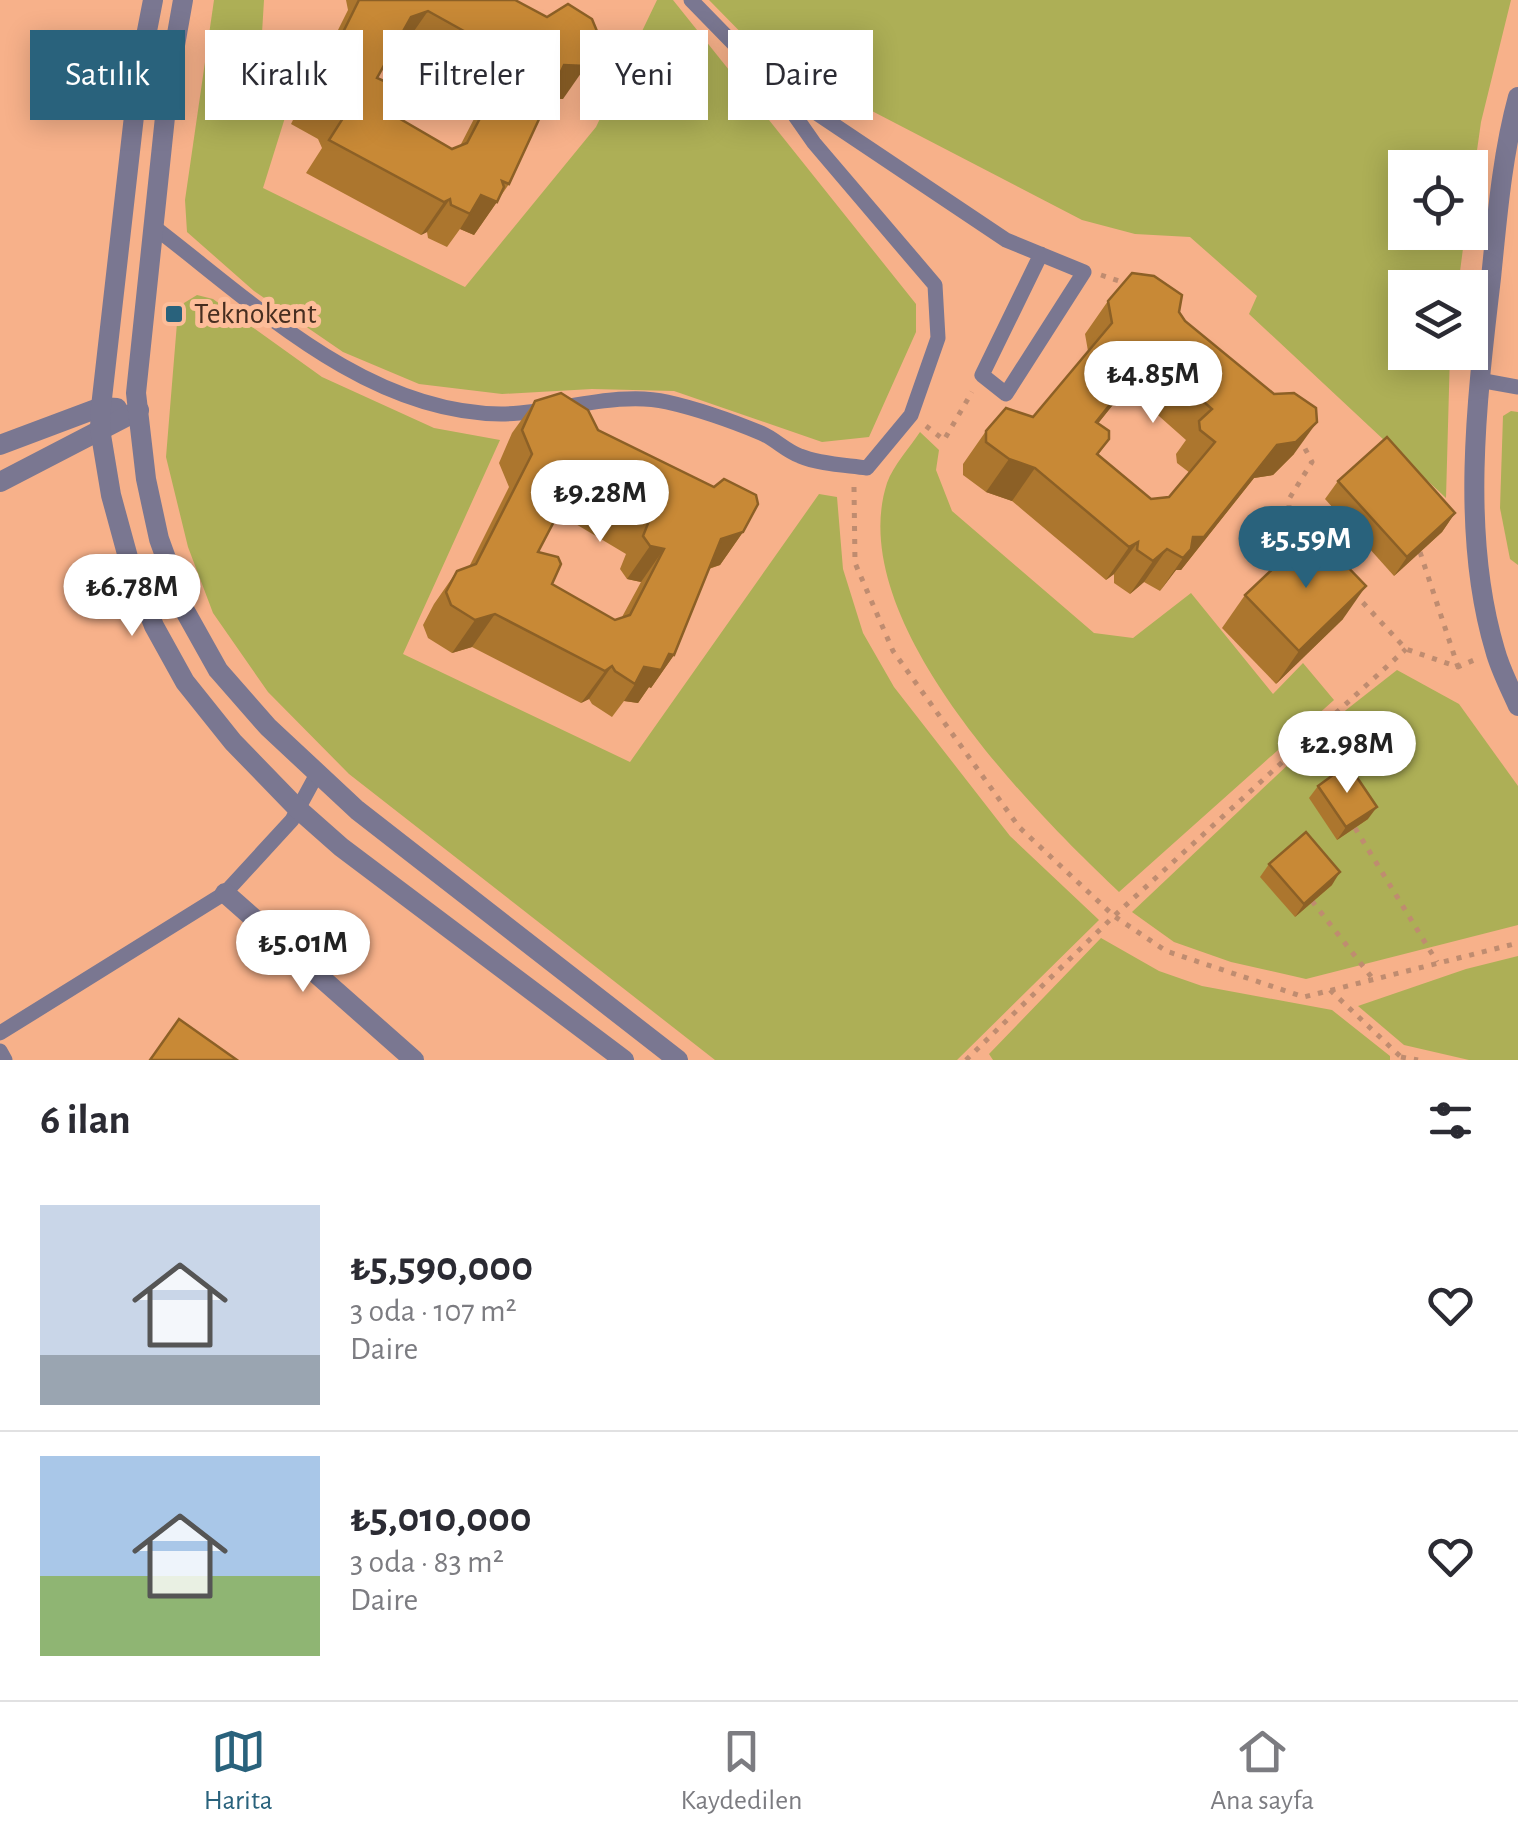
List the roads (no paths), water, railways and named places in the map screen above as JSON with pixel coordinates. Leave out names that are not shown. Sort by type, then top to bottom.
[{"type":"street","points":[[153,0],[139,72],[100,429],[129,561],[154,626],[197,698],[298,809],[341,847],[624,1060]]},
{"type":"street","points":[[183,0],[169,79],[136,394],[146,479],[159,539],[185,612],[218,670],[268,727],[317,774],[357,810],[678,1060]]},
{"type":"street","points":[[1518,97],[1496,232],[1479,380],[1475,469],[1479,580],[1495,651],[1518,706]]},
{"type":"street","points":[[0,445],[101,407],[139,410]]},
{"type":"street","points":[[0,482],[139,410]]},
{"type":"street","points":[[225,893],[414,1060]]},
{"type":"lane","points":[[691,0],[728,37]]},
{"type":"lane","points":[[154,226],[294,334],[353,372],[428,404],[504,414],[555,410],[597,401],[664,401],[762,434],[801,457],[867,468],[912,415],[938,338],[935,284],[798,120]]},
{"type":"lane","points":[[828,120],[1006,240],[1041,254],[1084,272],[1006,394],[982,375],[1041,254]]},
{"type":"lane","points":[[1479,380],[1518,387]]},
{"type":"lane","points":[[0,1033],[225,893],[292,820],[317,774]]},
{"type":"lane","points":[[0,1051],[5,1060]]},
{"type":"place","name":"Teknokent","points":[[174,314]]}]
